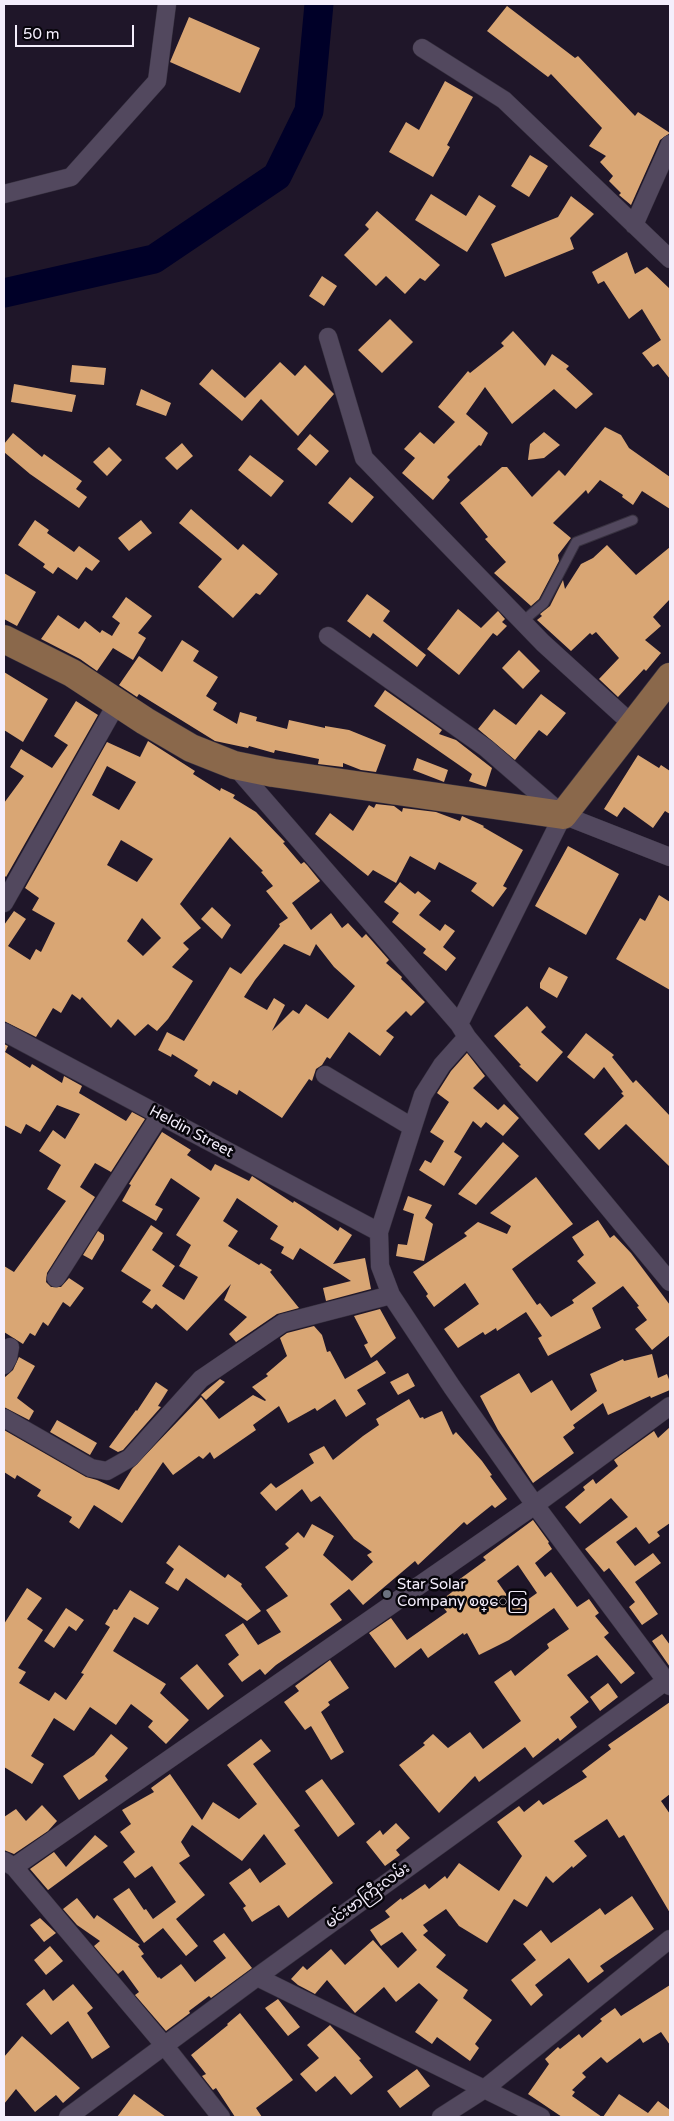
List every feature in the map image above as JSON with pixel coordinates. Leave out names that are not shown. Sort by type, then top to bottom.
[{"type":"main road","points":[[4,639],[72,673],[191,748],[234,765],[273,773],[563,816],[670,678]]},
{"type":"street","points":[[4,194],[71,177],[157,81],[167,4]]},
{"type":"street","points":[[422,48],[504,100],[670,259]]},
{"type":"street","points":[[634,225],[670,144]]},
{"type":"street","points":[[328,338],[364,458],[522,622],[633,726]]},
{"type":"street","points":[[328,636],[486,748],[563,816],[670,857]]},
{"type":"street","points":[[4,903],[117,703]]},
{"type":"street","points":[[234,765],[463,1030],[669,1277]]},
{"type":"street","points":[[563,816],[463,1030],[423,1095],[379,1232],[380,1266],[391,1295],[452,1387],[535,1505],[669,1682]]},
{"type":"street","name":"Heldin Street","points":[[4,1032],[379,1232]]},
{"type":"street","points":[[325,1075],[412,1127]]},
{"type":"street","points":[[56,1278],[160,1115]]},
{"type":"street","points":[[4,1418],[91,1468],[107,1471],[130,1458],[201,1379],[282,1323],[391,1295]]},
{"type":"street","points":[[4,1366],[10,1347]]},
{"type":"street","points":[[220,2117],[164,2045],[9,1864],[535,1505],[670,1406]]},
{"type":"street","name":"မင်းဗာကြီးလမ်း","points":[[68,2117],[257,1977],[669,1682]]},
{"type":"street","points":[[441,2117],[483,2090],[670,1939]]},
{"type":"street","points":[[257,1977],[541,2117]]},
{"type":"lane","points":[[522,622],[544,603],[576,542],[633,520]]},
{"type":"building","points":[[507,6],[575,58],[578,56],[635,116],[638,112],[670,133],[660,140],[631,205],[619,195],[621,193],[609,181],[613,176],[600,162],[606,156],[589,146],[602,128],[551,74],[548,77],[487,31]]},
{"type":"building","points":[[189,17],[260,48],[240,93],[170,62]]},
{"type":"building","points":[[445,81],[473,97],[447,145],[450,147],[433,177],[389,152],[406,122],[419,130]]},
{"type":"building","points":[[530,155],[548,166],[529,197],[511,186]]},
{"type":"building","points":[[431,194],[466,216],[479,195],[496,206],[467,252],[415,220]]},
{"type":"building","points":[[571,196],[594,214],[570,238],[574,249],[505,277],[491,244],[558,217]]},
{"type":"building","points":[[377,211],[440,265],[425,281],[420,278],[405,294],[386,276],[376,286],[344,255],[369,229],[365,225]]},
{"type":"building","points":[[627,252],[635,274],[647,267],[670,289],[670,379],[658,364],[653,367],[642,353],[661,340],[642,309],[629,319],[604,281],[598,284],[592,272]]},
{"type":"building","points":[[322,276],[337,286],[324,306],[309,296]]},
{"type":"building","points":[[390,319],[413,342],[382,373],[358,350]]},
{"type":"building","points":[[513,331],[545,366],[552,354],[569,366],[566,369],[593,394],[576,409],[554,389],[512,424],[485,387],[466,414],[488,433],[481,446],[479,445],[447,477],[450,480],[433,500],[402,473],[415,458],[404,449],[420,432],[434,444],[455,422],[438,407],[468,371],[470,373],[504,346],[501,343]]},
{"type":"building","points":[[280,362],[295,376],[305,365],[334,394],[298,436],[261,399],[242,421],[199,384],[212,369],[245,398]]},
{"type":"building","points":[[72,365],[106,368],[104,385],[70,382]]},
{"type":"building","points":[[14,384],[76,395],[72,412],[11,402]]},
{"type":"building","points":[[141,389],[171,403],[166,416],[136,405]]},
{"type":"building","points":[[605,427],[621,435],[629,448],[670,477],[670,509],[642,491],[633,505],[622,497],[623,495],[600,480],[588,494],[586,490],[553,523],[571,538],[558,555],[559,561],[539,599],[531,606],[494,573],[506,562],[485,539],[488,537],[460,503],[502,467],[507,467],[532,497],[559,470],[565,476]]},
{"type":"building","points":[[544,432],[560,445],[544,458],[528,460],[530,444]]},
{"type":"building","points":[[13,433],[42,457],[44,454],[82,481],[76,489],[87,497],[79,508],[30,474],[4,452],[4,444]]},
{"type":"building","points":[[310,434],[329,451],[316,466],[297,449]]},
{"type":"building","points":[[182,443],[193,456],[177,470],[165,458]]},
{"type":"building","points":[[109,447],[122,460],[107,476],[93,462]]},
{"type":"building","points":[[250,455],[284,481],[271,497],[238,470]]},
{"type":"building","points":[[350,477],[374,497],[352,523],[328,503]]},
{"type":"building","points":[[191,509],[238,550],[243,544],[278,574],[260,595],[256,593],[233,618],[198,587],[222,559],[179,523]]},
{"type":"building","points":[[35,520],[49,530],[47,533],[74,552],[79,546],[100,561],[92,571],[86,567],[77,580],[58,567],[53,574],[43,567],[45,564],[18,545]]},
{"type":"building","points":[[141,520],[152,533],[129,551],[118,538]]},
{"type":"building","points":[[607,545],[636,575],[670,547],[670,599],[653,617],[661,626],[645,640],[661,653],[646,671],[644,669],[618,697],[599,679],[619,658],[596,632],[592,635],[590,633],[571,651],[537,620],[542,616],[540,614],[550,606],[563,580],[565,589],[581,564],[593,558]]},
{"type":"building","points":[[4,573],[36,592],[17,626],[4,619]]},
{"type":"building","points":[[367,594],[390,611],[383,621],[426,655],[417,667],[373,633],[370,638],[347,621]]},
{"type":"building","points":[[126,597],[152,616],[138,633],[146,638],[133,660],[113,648],[97,671],[80,659],[41,639],[58,615],[79,629],[85,621],[100,633],[102,630],[112,636],[120,623],[112,617]]},
{"type":"building","points":[[458,609],[481,628],[498,611],[505,619],[502,622],[507,626],[497,636],[493,633],[459,675],[427,649]]},
{"type":"building","points":[[182,640],[199,651],[193,661],[218,677],[206,696],[217,703],[213,710],[237,724],[240,712],[257,717],[256,721],[287,729],[289,720],[325,728],[325,726],[349,730],[386,745],[376,772],[361,770],[343,763],[343,767],[318,764],[319,759],[275,750],[274,753],[249,746],[248,748],[215,741],[139,694],[137,697],[119,685],[139,656],[162,672]]},
{"type":"building","points":[[519,650],[540,671],[523,689],[502,668]]},
{"type":"building","points":[[4,672],[48,699],[23,742],[4,730]]},
{"type":"building","points":[[385,690],[442,730],[439,734],[456,740],[492,768],[486,787],[469,781],[472,774],[374,706]]},
{"type":"building","points":[[541,694],[566,713],[547,736],[539,730],[515,760],[478,729],[494,709],[516,725]]},
{"type":"building","points":[[76,701],[98,715],[6,877],[4,875],[4,803],[24,776],[10,767],[21,749],[52,768],[68,745],[54,736]]},
{"type":"building","points":[[148,741],[195,771],[193,774],[220,791],[221,788],[235,795],[233,798],[256,812],[285,842],[283,843],[301,864],[304,862],[320,881],[292,903],[311,930],[331,913],[342,928],[348,923],[362,938],[366,934],[389,960],[386,963],[425,1002],[411,1016],[406,1011],[386,1031],[394,1037],[380,1056],[349,1032],[330,1059],[327,1057],[322,1065],[316,1069],[312,1081],[309,1079],[282,1118],[239,1090],[237,1095],[213,1081],[210,1086],[194,1076],[198,1070],[172,1054],[171,1057],[158,1050],[167,1032],[184,1041],[230,967],[241,974],[280,926],[279,924],[288,918],[266,891],[273,886],[261,872],[263,871],[230,837],[180,904],[201,928],[183,943],[189,949],[172,967],[193,981],[168,1019],[157,1031],[148,1024],[135,1036],[118,1019],[111,1028],[82,997],[80,1000],[72,994],[61,1013],[53,1008],[36,1037],[4,1021],[4,925],[14,911],[26,919],[8,946],[30,960],[36,949],[41,952],[55,923],[32,910],[39,898],[25,888],[107,742],[140,757]],"holes":[[[107,766],[136,782],[119,810],[92,795]],[[121,840],[153,859],[137,882],[107,865]],[[142,918],[161,938],[143,956],[127,941]],[[284,944],[310,956],[316,944],[334,967],[355,986],[328,1019],[306,1004],[299,1014],[293,1010],[272,1031],[285,1005],[274,998],[267,1010],[244,997]]]},
{"type":"building","points":[[638,755],[659,768],[661,765],[670,771],[670,814],[665,811],[653,828],[624,807],[617,817],[604,809]]},
{"type":"building","points":[[417,758],[448,770],[444,782],[413,770]]},
{"type":"building","points":[[376,804],[394,806],[402,812],[403,808],[436,812],[460,821],[462,816],[484,826],[523,850],[503,886],[507,888],[493,907],[471,891],[477,883],[439,862],[435,870],[410,856],[396,883],[373,870],[368,876],[315,834],[330,813],[353,831],[369,805],[374,808]]},
{"type":"building","points":[[568,846],[619,874],[586,935],[535,906]]},
{"type":"building","points":[[400,882],[415,894],[418,891],[431,901],[419,915],[440,931],[445,924],[455,931],[443,947],[456,958],[446,971],[423,953],[426,949],[392,922],[399,913],[384,902]]},
{"type":"building","points":[[659,895],[670,902],[670,990],[616,959],[640,918],[645,921]]},
{"type":"building","points":[[212,907],[231,925],[222,939],[201,919]]},
{"type":"building","points":[[549,967],[568,977],[557,998],[540,988],[540,983]]},
{"type":"building","points":[[527,1006],[546,1027],[541,1032],[563,1052],[537,1082],[519,1066],[521,1065],[494,1036]]},
{"type":"building","points":[[586,1033],[614,1055],[612,1057],[633,1083],[636,1080],[670,1116],[670,1167],[626,1124],[599,1150],[584,1134],[624,1096],[604,1067],[594,1079],[567,1057]]},
{"type":"building","points":[[4,1044],[8,1046],[5,1052],[30,1068],[32,1064],[62,1083],[64,1076],[82,1086],[79,1093],[126,1121],[132,1112],[145,1119],[111,1172],[95,1163],[80,1187],[95,1197],[47,1273],[46,1282],[51,1287],[61,1287],[69,1278],[84,1288],[70,1307],[63,1302],[48,1326],[43,1322],[35,1336],[30,1333],[23,1344],[4,1332],[4,1266],[14,1272],[66,1201],[47,1189],[61,1165],[39,1151],[53,1130],[65,1139],[80,1114],[57,1105],[40,1132],[26,1124],[21,1134],[4,1125]]},
{"type":"building","points":[[467,1053],[485,1076],[473,1088],[498,1110],[504,1104],[519,1118],[503,1136],[486,1122],[481,1128],[473,1121],[454,1152],[462,1157],[444,1186],[419,1170],[425,1160],[431,1163],[444,1141],[430,1132],[449,1102],[437,1093],[451,1071]]},
{"type":"building","points":[[162,1132],[191,1150],[187,1155],[211,1171],[215,1164],[249,1181],[252,1176],[293,1203],[294,1201],[305,1208],[338,1231],[340,1227],[352,1235],[333,1264],[365,1258],[371,1289],[326,1301],[323,1288],[351,1281],[300,1248],[293,1260],[281,1253],[284,1247],[270,1239],[278,1226],[237,1198],[223,1221],[238,1231],[228,1246],[259,1265],[261,1263],[272,1270],[270,1272],[299,1308],[277,1314],[236,1342],[229,1334],[247,1317],[224,1300],[231,1284],[187,1331],[156,1304],[152,1309],[142,1302],[151,1290],[121,1271],[151,1225],[163,1233],[152,1250],[175,1266],[162,1286],[184,1300],[198,1277],[179,1266],[191,1245],[176,1235],[200,1198],[171,1178],[155,1205],[163,1209],[156,1221],[122,1201],[131,1185],[129,1184]]},
{"type":"building","points":[[503,1142],[519,1156],[476,1205],[458,1194]]},
{"type":"building","points":[[536,1177],[573,1224],[512,1269],[537,1305],[540,1303],[551,1317],[574,1303],[572,1300],[596,1283],[577,1261],[584,1255],[572,1237],[598,1220],[610,1238],[614,1235],[631,1253],[670,1305],[670,1335],[652,1350],[635,1329],[647,1320],[637,1307],[639,1306],[623,1286],[592,1308],[601,1328],[548,1356],[538,1338],[542,1336],[526,1312],[497,1331],[496,1328],[485,1335],[483,1332],[458,1348],[444,1329],[479,1304],[465,1283],[434,1307],[426,1296],[428,1294],[413,1272],[467,1236],[464,1233],[478,1222],[507,1234],[511,1226],[490,1213]]},
{"type":"building","points":[[408,1196],[432,1205],[425,1218],[433,1224],[424,1261],[396,1256],[398,1244],[407,1245],[414,1214],[403,1210]]},
{"type":"building","points":[[98,1231],[104,1235],[104,1240],[92,1260],[83,1255]]},
{"type":"building","points":[[380,1309],[396,1338],[371,1358],[364,1345],[368,1343],[354,1316]]},
{"type":"building","points":[[314,1326],[322,1335],[327,1352],[330,1351],[345,1379],[377,1360],[386,1373],[357,1390],[366,1404],[346,1417],[335,1399],[317,1411],[315,1408],[288,1423],[279,1406],[253,1425],[256,1430],[214,1459],[210,1452],[203,1459],[199,1456],[173,1475],[163,1462],[122,1523],[94,1505],[79,1529],[69,1522],[72,1517],[37,1496],[41,1490],[17,1475],[15,1479],[4,1472],[4,1430],[86,1477],[119,1490],[132,1469],[201,1397],[219,1419],[253,1395],[265,1401],[252,1387],[268,1376],[266,1374],[287,1356],[280,1338],[287,1333]]},
{"type":"building","points":[[652,1354],[658,1378],[667,1374],[670,1390],[651,1398],[650,1396],[608,1415],[603,1403],[573,1425],[575,1428],[563,1437],[574,1453],[533,1483],[498,1430],[480,1396],[519,1373],[531,1393],[552,1380],[571,1411],[597,1391],[590,1374],[623,1359],[624,1361]]},
{"type":"building","points":[[19,1357],[35,1366],[17,1398],[34,1411],[29,1420],[4,1407],[4,1378],[13,1370]]},
{"type":"building","points":[[408,1373],[415,1386],[398,1395],[390,1382]]},
{"type":"building","points":[[220,1379],[225,1382],[206,1400],[201,1395]]},
{"type":"building","points":[[156,1382],[168,1390],[158,1406],[161,1407],[123,1450],[118,1452],[109,1447],[137,1411]]},
{"type":"building","points":[[409,1399],[420,1418],[423,1417],[424,1419],[442,1411],[453,1435],[456,1432],[482,1461],[492,1475],[490,1476],[507,1499],[495,1508],[492,1505],[467,1525],[464,1522],[418,1565],[415,1561],[363,1605],[349,1589],[330,1604],[342,1620],[276,1665],[265,1675],[260,1669],[242,1682],[228,1664],[239,1655],[225,1635],[243,1623],[258,1645],[281,1632],[266,1610],[288,1596],[265,1567],[289,1548],[285,1544],[298,1532],[304,1538],[312,1524],[334,1536],[323,1555],[352,1581],[373,1562],[367,1555],[372,1552],[354,1539],[320,1496],[311,1502],[302,1489],[276,1511],[260,1493],[271,1483],[276,1488],[314,1463],[309,1454],[324,1446],[333,1460],[379,1425],[376,1419]]},
{"type":"building","points":[[57,1420],[97,1443],[90,1455],[50,1432]]},
{"type":"building","points":[[670,1427],[670,1523],[657,1532],[660,1536],[649,1544],[636,1527],[616,1542],[635,1566],[653,1553],[661,1563],[635,1582],[658,1614],[642,1625],[629,1607],[635,1602],[609,1568],[604,1572],[585,1549],[628,1517],[611,1498],[580,1524],[565,1507],[585,1490],[583,1487],[593,1479],[596,1484],[618,1466],[614,1460],[654,1431],[658,1438]]},
{"type":"building","points":[[533,1520],[552,1549],[535,1563],[545,1577],[551,1572],[577,1607],[589,1599],[599,1613],[595,1616],[609,1633],[604,1637],[635,1673],[621,1684],[597,1655],[567,1675],[589,1702],[570,1717],[577,1727],[560,1741],[558,1738],[533,1758],[525,1747],[479,1782],[475,1776],[439,1813],[399,1765],[425,1745],[423,1743],[433,1734],[448,1748],[470,1732],[483,1749],[521,1721],[494,1682],[511,1670],[515,1676],[549,1648],[547,1644],[569,1629],[554,1608],[509,1640],[479,1655],[467,1633],[464,1635],[463,1633],[428,1658],[421,1648],[395,1668],[369,1633],[391,1618],[407,1640],[447,1612],[439,1602],[456,1589],[453,1584],[486,1560],[483,1557]],"holes":[[[518,1565],[537,1593],[516,1608],[497,1581]]]},
{"type":"building","points":[[179,1545],[225,1578],[228,1574],[242,1584],[241,1586],[261,1611],[247,1621],[186,1578],[178,1591],[165,1583],[174,1569],[166,1563]]},
{"type":"building","points":[[27,1588],[42,1598],[27,1619],[43,1630],[18,1668],[26,1672],[19,1683],[49,1701],[55,1692],[66,1700],[84,1674],[81,1673],[110,1627],[105,1624],[114,1609],[117,1610],[130,1590],[159,1608],[148,1625],[134,1617],[113,1651],[166,1684],[160,1693],[189,1720],[166,1744],[148,1727],[153,1721],[131,1704],[116,1725],[90,1707],[74,1731],[54,1718],[31,1756],[44,1764],[32,1784],[4,1767],[4,1624]]},
{"type":"building","points":[[66,1608],[84,1620],[76,1631],[69,1626],[54,1648],[44,1641]]},
{"type":"building","points":[[662,1634],[670,1645],[670,1667],[652,1641]]},
{"type":"building","points":[[330,1660],[349,1688],[328,1702],[330,1705],[321,1712],[344,1752],[331,1760],[311,1726],[305,1730],[284,1702],[299,1691],[295,1686]]},
{"type":"building","points":[[197,1664],[224,1696],[208,1710],[180,1678]]},
{"type":"building","points":[[608,1683],[618,1697],[600,1711],[590,1697]]},
{"type":"building","points":[[670,1702],[670,1794],[661,1801],[670,1814],[670,1913],[624,1835],[619,1838],[607,1819],[574,1841],[587,1856],[553,1883],[546,1876],[527,1907],[514,1899],[487,1943],[459,1926],[446,1909],[423,1925],[428,1931],[423,1935],[446,1955],[436,1967],[468,1990],[463,1998],[492,2020],[475,2044],[479,2048],[470,2061],[437,2037],[432,2044],[415,2032],[438,2000],[419,1983],[396,2002],[384,1987],[355,2013],[327,1980],[315,1994],[291,1979],[303,1966],[307,1970],[331,1949],[345,1965],[373,1940],[398,1968],[417,1950],[402,1932],[381,1946],[370,1930],[390,1917],[385,1911],[401,1898],[402,1900],[425,1884],[429,1889],[445,1876],[447,1879],[459,1863],[499,1891],[522,1856],[497,1822],[519,1806],[524,1812],[539,1800],[543,1805],[587,1777],[582,1771],[611,1749],[608,1745]]},
{"type":"building","points":[[111,1734],[128,1748],[105,1776],[108,1780],[79,1800],[63,1776],[94,1755]]},
{"type":"building","points":[[261,1739],[271,1751],[253,1764],[300,1826],[294,1830],[333,1883],[288,1918],[279,1905],[252,1922],[243,1908],[246,1906],[229,1883],[250,1868],[260,1883],[286,1864],[264,1834],[242,1861],[192,1825],[181,1842],[190,1856],[179,1863],[205,1895],[176,1919],[198,1946],[186,1956],[163,1928],[144,1943],[113,1899],[129,1888],[144,1910],[146,1909],[153,1919],[176,1902],[152,1866],[135,1878],[123,1862],[135,1852],[120,1832],[131,1824],[122,1810],[154,1792],[151,1788],[170,1774],[202,1820],[213,1802],[239,1819],[257,1804],[227,1765]]},
{"type":"building","points":[[322,1779],[355,1824],[338,1837],[305,1791]]},
{"type":"building","points":[[42,1805],[57,1821],[48,1831],[14,1854],[4,1850],[4,1817],[16,1809],[26,1821]]},
{"type":"building","points":[[396,1823],[410,1838],[396,1850],[400,1855],[385,1866],[366,1842],[380,1830],[383,1835]]},
{"type":"building","points":[[95,1835],[108,1846],[48,1890],[30,1869],[54,1852],[66,1867]]},
{"type":"building","points":[[632,1896],[654,1929],[600,1966],[604,1971],[588,1983],[569,1958],[535,1985],[543,1995],[531,2006],[511,1980],[536,1960],[523,1944],[541,1930],[551,1943],[600,1908],[605,1915]]},
{"type":"building","points":[[77,1898],[94,1919],[97,1915],[140,1945],[138,1946],[144,1954],[141,1956],[158,1978],[161,1979],[181,1964],[195,1982],[226,1958],[213,1941],[224,1933],[252,1968],[211,1998],[209,1996],[166,2031],[135,1995],[139,1992],[123,1970],[118,1974],[94,1946],[100,1941],[77,1925],[63,1909]]},
{"type":"building","points":[[40,1918],[56,1933],[44,1942],[30,1925]]},
{"type":"building","points":[[50,1946],[63,1961],[46,1975],[34,1960]]},
{"type":"building","points":[[73,1984],[93,2008],[87,2013],[110,2047],[92,2059],[68,2021],[51,2035],[26,2004],[44,1989],[53,2001]]},
{"type":"building","points":[[670,1985],[670,2045],[661,2032],[643,2043],[640,2038],[607,2063],[601,2057],[582,2073],[586,2077],[572,2090],[575,2092],[572,2096],[602,2117],[562,2117],[528,2094],[549,2064],[545,2059],[558,2047],[560,2049],[579,2034],[582,2038],[602,2021],[600,2019],[615,2008],[621,2016]]},
{"type":"building","points":[[278,1999],[300,2027],[288,2036],[265,2008]]},
{"type":"building","points":[[240,2013],[293,2080],[256,2108],[262,2117],[235,2117],[216,2088],[213,2090],[202,2076],[206,2074],[191,2055]]},
{"type":"building","points":[[330,2025],[361,2059],[359,2060],[373,2077],[351,2095],[335,2076],[316,2092],[300,2074],[319,2058],[307,2045]]},
{"type":"building","points":[[22,2036],[80,2088],[63,2103],[56,2095],[35,2112],[16,2089],[4,2104],[4,2057]]},
{"type":"building","points":[[417,2069],[430,2086],[400,2108],[387,2091]]},
{"type":"building","points":[[134,2094],[166,2117],[117,2117]]},
{"type":"building","points":[[619,2094],[648,2113],[658,2101],[670,2110],[670,2117],[603,2117]]},
{"type":"waterway","points":[[4,293],[154,259],[277,176],[309,111],[319,4]]},
{"type":"place","name":"Star Solar Company စစ္ေတြ","points":[[387,1594]]}]
